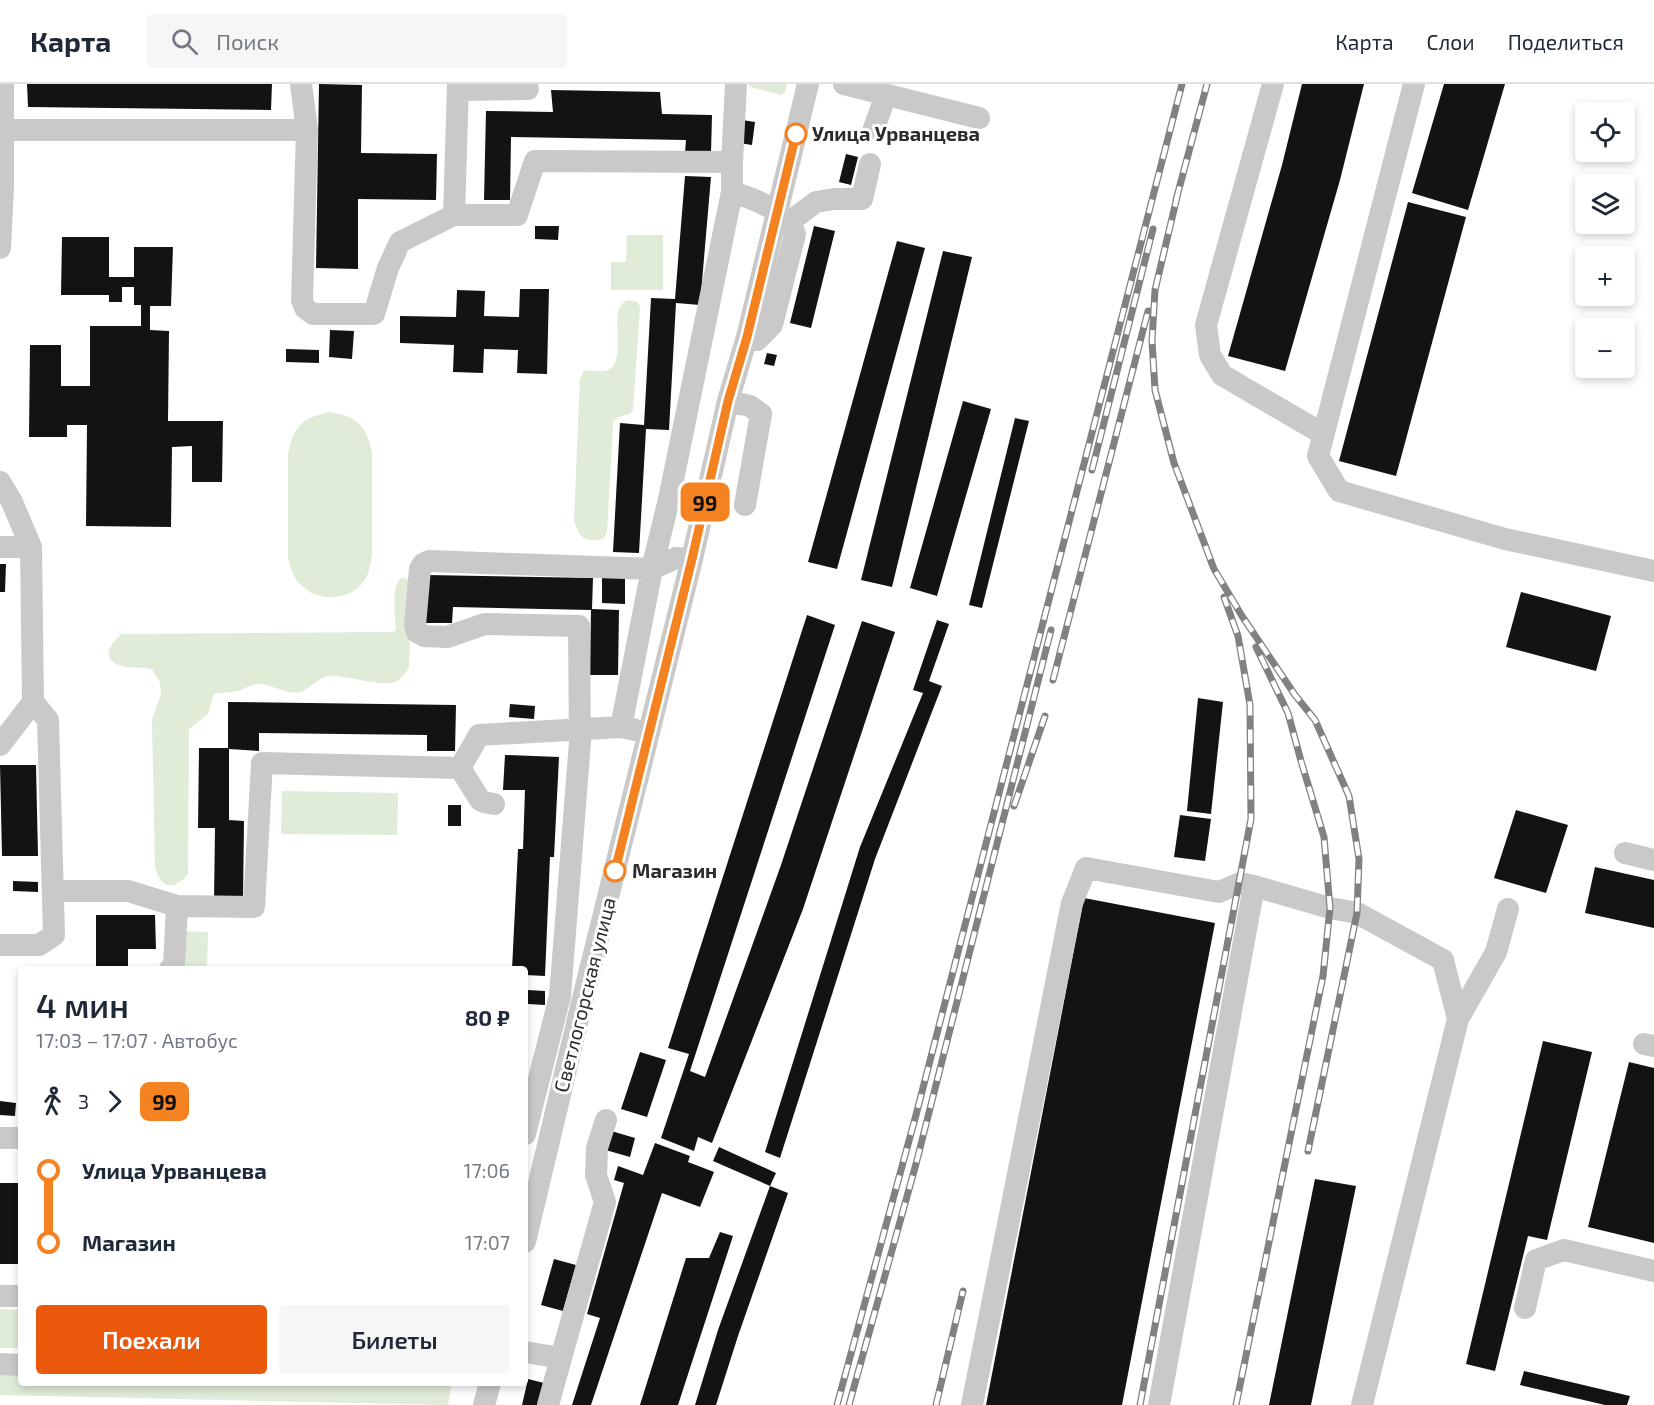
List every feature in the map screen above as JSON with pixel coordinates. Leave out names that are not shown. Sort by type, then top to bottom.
[{"type":"street","points":[[0,248],[3,188],[3,84]]},
{"type":"street","points":[[301,84],[307,130],[302,300],[305,308],[313,314],[374,314],[388,268],[400,242],[454,215],[517,215],[536,161],[732,162]]},
{"type":"street","points":[[621,727],[652,568],[669,499],[732,192],[736,84]]},
{"type":"street","name":"Светлогорская улица","points":[[528,1229],[692,559],[728,401],[782,218],[808,84]]},
{"type":"street","points":[[844,84],[979,118]]},
{"type":"street","points":[[1273,84],[1206,325],[1210,355],[1222,375],[1323,434]]},
{"type":"street","points":[[1414,84],[1318,456],[1339,491],[1505,539],[1654,571]]},
{"type":"street","points":[[454,215],[458,87],[528,89]]},
{"type":"street","points":[[874,128],[886,95]]},
{"type":"street","points":[[4,130],[307,130]]},
{"type":"street","points":[[732,192],[752,198],[782,218],[816,202],[834,199],[862,199],[870,164]]},
{"type":"street","points":[[728,401],[750,406],[761,414],[745,505]]},
{"type":"street","points":[[0,482],[12,502],[31,547],[33,702],[0,745]]},
{"type":"street","points":[[0,548],[31,547]]},
{"type":"street","points":[[528,1122],[560,996],[580,729],[579,626],[485,624],[447,637],[424,636],[417,632],[415,625],[420,569],[429,561],[652,568],[676,558],[692,559]]},
{"type":"street","points":[[0,945],[39,945],[54,935],[48,720],[33,702]]},
{"type":"street","points":[[460,768],[479,735],[621,727],[649,734]]},
{"type":"street","points":[[53,891],[128,891],[177,906],[254,907],[262,763],[460,768]]},
{"type":"street","points":[[460,768],[480,800],[494,804]]},
{"type":"street","points":[[1625,853],[1654,860]]},
{"type":"street","points":[[972,1405],[1072,903],[1086,868],[1219,892],[1240,883],[1330,908],[1358,913],[1443,960],[1458,1019]]},
{"type":"street","points":[[1159,1405],[1254,886]]},
{"type":"street","points":[[173,966],[177,906]]},
{"type":"street","points":[[1362,1405],[1458,1019],[1496,952],[1508,909]]},
{"type":"street","points":[[560,996],[582,1002]]},
{"type":"street","points":[[548,1405],[605,1202],[596,1175],[597,1148],[606,1120]]},
{"type":"street","points":[[0,1138],[18,1138]]},
{"type":"street","points":[[1525,1308],[1536,1260],[1564,1250],[1654,1271]]},
{"type":"street","points":[[0,1296],[18,1296]]},
{"type":"street","points":[[528,1352],[561,1358]]},
{"type":"street","points":[[0,1364],[18,1365]]},
{"type":"street","points":[[484,1405],[489,1386]]},
{"type":"green space","points":[[748,84],[787,84],[785,92],[781,95],[751,87]]},
{"type":"green space","points":[[627,235],[663,235],[663,290],[611,290],[611,262],[626,262]]},
{"type":"green space","points":[[627,300],[638,302],[640,308],[633,410],[613,423],[607,533],[603,539],[591,540],[580,535],[574,520],[580,379],[584,371],[605,371],[613,366],[618,351],[618,313],[620,306]]},
{"type":"green space","points":[[329,412],[347,416],[359,423],[367,435],[372,452],[372,555],[369,571],[364,582],[355,590],[348,594],[331,597],[308,591],[299,583],[288,557],[288,455],[290,445],[300,425],[312,417]]},
{"type":"green space","points":[[401,578],[408,580],[412,587],[409,667],[399,680],[383,683],[328,676],[307,689],[295,693],[259,684],[234,692],[214,694],[208,714],[189,729],[188,874],[183,880],[173,885],[164,883],[155,867],[152,720],[161,694],[160,682],[152,669],[126,667],[111,660],[109,652],[113,642],[122,634],[393,632],[396,629],[396,587]]},
{"type":"green space","points":[[282,791],[398,793],[397,835],[281,834]]},
{"type":"green space","points":[[180,931],[208,932],[207,966],[178,966]]},
{"type":"green space","points":[[0,1309],[18,1310],[18,1348],[0,1348]]},
{"type":"green space","points":[[0,1375],[18,1375],[18,1386],[451,1386],[448,1405],[0,1395]]},
{"type":"building","points":[[27,84],[272,84],[271,110],[28,107]]},
{"type":"building","points":[[319,84],[362,85],[361,153],[437,154],[436,200],[358,199],[358,269],[316,268]]},
{"type":"building","points":[[1302,84],[1364,84],[1340,180],[1285,371],[1228,356],[1282,165]]},
{"type":"building","points":[[1444,84],[1505,84],[1468,210],[1412,193]]},
{"type":"building","points":[[551,90],[660,92],[662,114],[712,115],[711,153],[685,153],[686,140],[511,137],[510,200],[484,200],[486,111],[553,112]]},
{"type":"building","points":[[742,120],[755,122],[752,145],[739,143]]},
{"type":"building","points":[[846,154],[858,157],[851,185],[839,182]]},
{"type":"building","points":[[685,176],[711,177],[700,305],[676,303],[669,430],[646,429],[639,553],[613,552],[620,423],[644,425],[651,298],[675,299]]},
{"type":"building","points":[[1408,202],[1466,217],[1396,476],[1339,461]]},
{"type":"building","points":[[535,226],[559,226],[558,240],[535,239]]},
{"type":"building","points":[[814,226],[835,231],[811,328],[790,323]]},
{"type":"building","points":[[62,237],[109,237],[109,277],[134,277],[134,247],[173,247],[171,306],[150,306],[150,330],[169,331],[168,421],[223,421],[222,482],[192,482],[192,446],[172,447],[171,527],[86,526],[87,425],[67,425],[67,437],[29,437],[30,345],[61,345],[61,386],[90,386],[90,326],[141,326],[141,305],[134,305],[134,287],[122,287],[122,302],[109,302],[109,295],[61,295]]},
{"type":"building","points":[[897,241],[925,248],[837,569],[808,562]]},
{"type":"building","points":[[943,251],[972,257],[892,587],[861,580]]},
{"type":"building","points":[[520,289],[549,289],[547,374],[517,373],[518,350],[484,349],[483,373],[453,372],[454,345],[400,343],[400,316],[456,317],[457,290],[485,291],[484,316],[519,317]]},
{"type":"building","points":[[330,330],[354,331],[352,359],[329,357]]},
{"type":"building","points":[[286,349],[319,350],[319,363],[286,362]]},
{"type":"building","points":[[767,353],[777,355],[774,366],[764,364]]},
{"type":"building","points":[[963,401],[991,409],[937,596],[910,588]]},
{"type":"building","points":[[1015,418],[1029,421],[982,608],[969,605]]},
{"type":"building","points":[[0,564],[6,564],[5,592],[0,592]]},
{"type":"building","points":[[427,575],[593,578],[592,609],[619,610],[618,675],[590,675],[591,610],[453,607],[452,623],[426,623]]},
{"type":"building","points":[[602,578],[625,578],[625,604],[602,603]]},
{"type":"building","points":[[1521,592],[1611,616],[1596,671],[1506,647]]},
{"type":"building","points":[[807,615],[835,625],[690,1071],[705,1077],[781,865],[862,621],[895,632],[803,909],[712,1143],[698,1137],[694,1151],[661,1138],[689,1054],[668,1048]]},
{"type":"building","points":[[937,620],[949,624],[929,681],[942,686],[875,859],[780,1158],[765,1152],[860,847],[923,693],[913,690]]},
{"type":"building","points":[[1198,698],[1223,702],[1211,814],[1187,811]]},
{"type":"building","points":[[228,702],[456,705],[455,751],[427,751],[427,735],[259,733],[259,751],[229,749],[229,820],[244,821],[243,900],[214,900],[215,828],[198,828],[199,748],[228,748]]},
{"type":"building","points":[[510,704],[535,706],[534,719],[509,717]]},
{"type":"building","points":[[505,755],[559,757],[554,857],[550,857],[545,976],[528,975],[528,966],[512,966],[518,849],[523,849],[525,790],[503,790]]},
{"type":"building","points":[[0,765],[36,765],[38,856],[2,856]]},
{"type":"building","points":[[448,805],[461,805],[461,826],[448,826]]},
{"type":"building","points":[[1516,810],[1568,825],[1546,893],[1494,878]]},
{"type":"building","points":[[1180,815],[1211,819],[1205,861],[1174,857]]},
{"type":"building","points":[[1595,867],[1654,880],[1654,928],[1585,913]]},
{"type":"building","points":[[13,881],[38,882],[38,892],[13,891]]},
{"type":"building","points":[[1084,898],[1215,923],[1122,1405],[986,1405]]},
{"type":"building","points":[[96,915],[155,915],[156,949],[128,949],[128,966],[96,966]]},
{"type":"building","points":[[528,990],[545,991],[545,1005],[528,1004]]},
{"type":"building","points":[[1543,1041],[1592,1052],[1547,1240],[1528,1236],[1495,1371],[1466,1364]]},
{"type":"building","points":[[640,1052],[666,1060],[647,1117],[621,1109]]},
{"type":"building","points":[[1629,1062],[1654,1068],[1654,1243],[1588,1227]]},
{"type":"building","points":[[0,1101],[16,1103],[15,1116],[0,1115]]},
{"type":"building","points":[[608,1130],[635,1138],[630,1157],[602,1149]]},
{"type":"building","points":[[655,1143],[690,1156],[688,1162],[714,1172],[700,1207],[662,1193],[591,1405],[572,1405],[600,1318],[587,1314],[624,1183],[614,1180],[618,1166],[643,1175]]},
{"type":"building","points":[[719,1147],[776,1173],[770,1186],[713,1161]]},
{"type":"building","points":[[1315,1179],[1356,1186],[1311,1405],[1269,1405]]},
{"type":"building","points":[[0,1183],[18,1183],[18,1264],[0,1264]]},
{"type":"building","points":[[770,1186],[788,1193],[716,1405],[695,1405],[718,1330]]},
{"type":"building","points":[[720,1232],[733,1236],[678,1405],[640,1405],[686,1258],[709,1258]]},
{"type":"building","points":[[554,1259],[576,1265],[563,1311],[541,1305]]},
{"type":"building","points":[[1524,1371],[1630,1396],[1627,1405],[1605,1405],[1520,1385]]},
{"type":"building","points":[[528,1379],[544,1383],[539,1405],[522,1405]]},
{"type":"railway","points":[[837,1405],[916,1115],[1182,84]]},
{"type":"railway","points":[[1176,200],[1207,84]]},
{"type":"railway","points":[[1178,193],[1155,290],[1152,341],[1155,390],[1174,463],[1214,569],[1242,616],[1295,695],[1315,720],[1349,796],[1359,859],[1357,913],[1308,1151]]},
{"type":"railway","points":[[1092,470],[1153,229]]},
{"type":"railway","points":[[1053,680],[1148,311]]},
{"type":"railway","points":[[1140,1405],[1251,819],[1250,705],[1238,636],[1224,597]]},
{"type":"railway","points":[[849,1405],[916,1164],[1051,630]]},
{"type":"railway","points":[[1236,1405],[1323,976],[1330,908],[1324,837],[1288,713],[1256,647]]},
{"type":"railway","points":[[1014,806],[1045,716]]},
{"type":"railway","points":[[936,1405],[963,1291]]},
{"type":"bus line","name":"99","points":[[615,871],[692,559],[728,401],[747,337],[796,134]]},
{"type":"place","name":"Улица Урванцева","points":[[796,134]]},
{"type":"place","name":"Магазин","points":[[615,871]]}]
